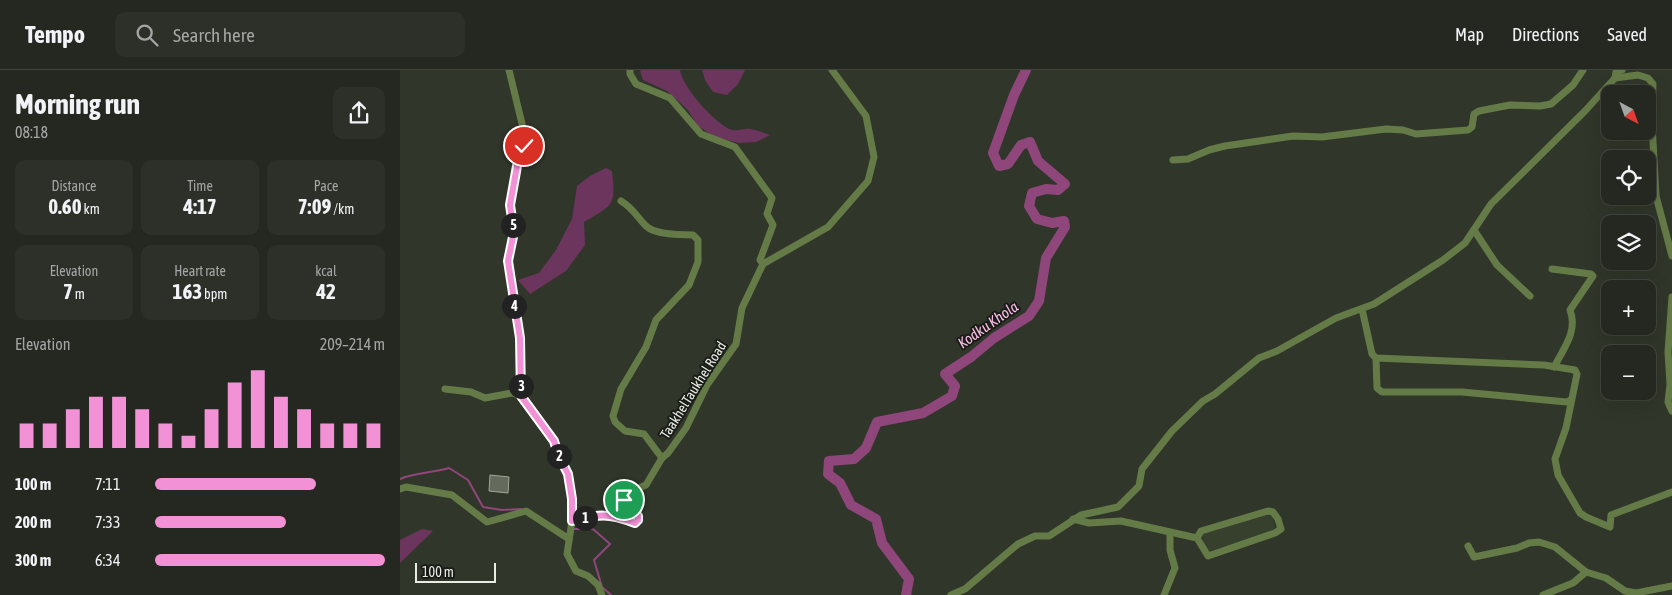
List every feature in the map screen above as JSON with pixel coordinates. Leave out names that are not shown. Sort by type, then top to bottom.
[{"type":"street","points":[[509,70],[524,132],[524,146],[517,166],[510,205],[514,232],[508,261],[520,338],[521,396],[554,441],[568,474],[572,499],[568,554],[576,571],[588,576],[598,585],[602,595]]},
{"type":"street","name":"TaakhelTaukhel Road","points":[[570,531],[593,516],[611,514],[635,523],[638,520],[638,516],[626,507],[624,500],[634,490],[646,484],[662,458],[668,453],[686,428],[707,385],[736,344],[742,308],[763,264],[760,260],[773,225],[767,214],[772,198],[735,147],[701,134],[670,98],[636,84],[630,70]]},
{"type":"street","points":[[763,264],[828,227],[868,181],[874,157],[866,116],[832,70]]},
{"type":"street","points":[[1173,160],[1188,160],[1200,153],[1225,146],[1293,136],[1322,137],[1386,129],[1402,130],[1416,134],[1468,130],[1472,127],[1474,114],[1479,111],[1510,105],[1540,106],[1551,104],[1573,85],[1583,70]]},
{"type":"street","points":[[951,595],[965,589],[1018,544],[1035,536],[1049,536],[1081,515],[1118,507],[1139,486],[1142,470],[1172,431],[1203,401],[1215,394],[1259,358],[1278,352],[1336,318],[1374,304],[1466,243],[1491,204],[1585,111],[1615,78],[1616,72],[1622,70]]},
{"type":"street","points":[[1615,78],[1638,75],[1648,78],[1653,84],[1652,123],[1656,196],[1672,256]]},
{"type":"street","points":[[621,201],[632,208],[647,228],[669,234],[693,235],[698,240],[698,262],[689,285],[656,320],[646,347],[621,389],[614,416],[615,422],[625,431],[644,434],[662,458]]},
{"type":"street","points":[[1474,230],[1497,266],[1530,296]]},
{"type":"street","points":[[1552,269],[1591,274],[1593,276],[1570,310],[1574,323],[1572,331],[1554,366]]},
{"type":"street","points":[[1672,297],[1668,340],[1670,385],[1668,402],[1672,411]]},
{"type":"street","points":[[1362,309],[1372,354],[1376,358],[1377,388],[1382,392],[1462,392],[1567,402],[1570,400]]},
{"type":"street","points":[[1376,358],[1554,366],[1576,370],[1577,374],[1570,400],[1566,428],[1556,459],[1558,475],[1580,512],[1586,517],[1610,527],[1611,515],[1672,492]]},
{"type":"street","points":[[445,389],[471,392],[485,398],[512,393],[521,396]]},
{"type":"street","points":[[400,489],[406,487],[452,495],[487,522],[526,511],[570,531]]},
{"type":"street","points":[[1073,520],[1089,523],[1121,521],[1197,538],[1208,556],[1275,533],[1281,529],[1278,519],[1273,512],[1268,511],[1201,531],[1197,538]]},
{"type":"street","points":[[1164,595],[1174,568],[1170,550],[1170,533]]},
{"type":"street","points":[[1468,546],[1474,557],[1540,542],[1555,547],[1586,572],[1606,578],[1625,591],[1636,593],[1672,586]]},
{"type":"street","points":[[1544,595],[1573,583],[1586,572]]},
{"type":"shaded area","points":[[640,70],[680,70],[693,95],[725,127],[732,130],[751,129],[770,135],[756,142],[739,143],[715,137],[698,126],[687,109],[667,91],[643,80]]},
{"type":"shaded area","points":[[702,70],[745,70],[738,84],[727,95],[713,92],[705,80]]},
{"type":"shaded area","points":[[606,168],[612,171],[613,198],[607,208],[584,222],[585,245],[566,271],[530,294],[518,280],[539,273],[556,250],[572,219],[577,186],[590,176]]},
{"type":"shaded area","points":[[1271,511],[1276,531],[1207,552],[1201,533]]},
{"type":"shaded area","points":[[422,529],[433,531],[400,563],[400,540]]},
{"type":"building","points":[[490,475],[509,477],[508,493],[489,491]]},
{"type":"waterway","name":"Kodku Khola","points":[[1021,70],[1024,75]]},
{"type":"waterway","name":"Kodku Khola","points":[[906,595],[909,579],[882,543],[876,519],[851,505],[840,483],[828,474],[829,461],[854,459],[866,448],[877,422],[923,413],[952,396],[955,386],[945,374],[971,357],[994,338],[1029,316],[1039,301],[1046,258],[1065,227],[1064,221],[1052,223],[1037,219],[1029,206],[1032,193],[1046,189],[1058,190],[1065,184],[1038,161],[1030,142],[1021,145],[1008,164],[999,166],[993,153],[1014,95],[1026,70]]},
{"type":"waterway","points":[[400,479],[449,468],[468,480],[483,507],[502,510],[521,509]]},
{"type":"waterway","points":[[574,529],[593,529],[610,544],[594,560],[602,587],[611,595]]},
{"type":"route","points":[[524,146],[517,166],[510,205],[514,232],[508,261],[520,338],[521,396],[554,441],[568,474],[572,499],[572,521],[611,514],[635,523],[638,520],[638,516],[626,507],[624,500]]}]
